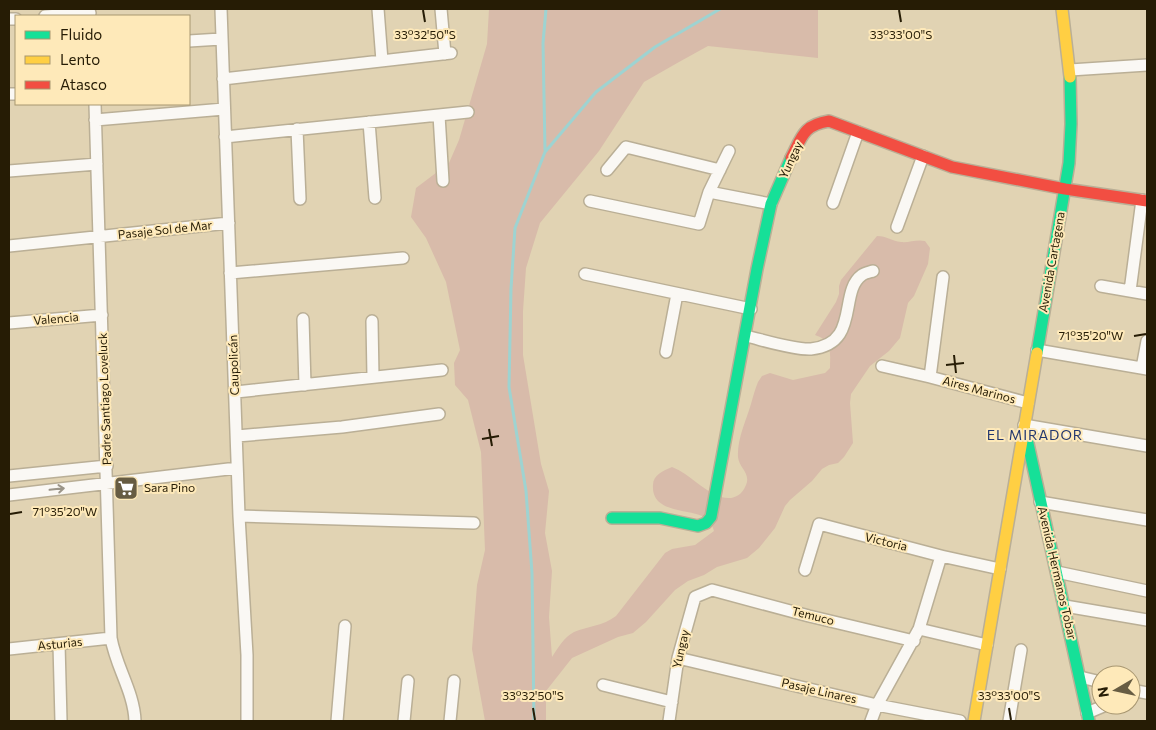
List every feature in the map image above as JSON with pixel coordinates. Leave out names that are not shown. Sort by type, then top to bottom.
[{"type":"street","name":"Caupolicán","points":[[220,9],[236,392],[239,516],[247,655],[247,721]]},
{"type":"street","points":[[378,9],[382,61]]},
{"type":"street","points":[[222,79],[448,53],[441,9]]},
{"type":"street","name":"Avenida Cartagena","points":[[974,721],[1065,189],[1071,144],[1070,70],[1062,9]]},
{"type":"street","points":[[60,15],[90,13]]},
{"type":"street","points":[[190,41],[221,39]]},
{"type":"street","points":[[1070,70],[1147,64]]},
{"type":"street","name":"Padre Santiago Loveluck","points":[[94,105],[108,484],[111,638],[115,656],[132,701],[135,721]]},
{"type":"street","points":[[95,120],[224,109]]},
{"type":"street","points":[[225,137],[468,112]]},
{"type":"street","points":[[440,115],[442,181]]},
{"type":"street","name":"Yungay","points":[[612,518],[644,516],[698,526],[709,521],[714,509],[757,269],[771,204],[784,172],[807,128],[816,123],[829,121],[952,167],[1065,189],[1144,200]]},
{"type":"street","points":[[369,122],[376,198]]},
{"type":"street","points":[[297,129],[300,199]]},
{"type":"street","points":[[833,203],[858,132]]},
{"type":"street","points":[[607,170],[626,147],[720,170]]},
{"type":"street","points":[[590,201],[699,224],[708,192],[729,151]]},
{"type":"street","points":[[897,227],[923,156]]},
{"type":"street","points":[[9,171],[97,164]]},
{"type":"street","points":[[708,192],[771,204]]},
{"type":"street","points":[[1130,291],[1144,200]]},
{"type":"street","name":"Pasaje Sol de Mar","points":[[9,246],[229,223]]},
{"type":"street","points":[[230,273],[403,258]]},
{"type":"street","points":[[746,336],[809,349],[821,347],[832,342],[848,315],[850,296],[856,282],[862,275],[873,271]]},
{"type":"street","points":[[585,274],[751,309]]},
{"type":"street","name":"Aires Marinos","points":[[930,377],[943,276]]},
{"type":"street","points":[[1101,286],[1147,294]]},
{"type":"street","points":[[666,352],[677,294]]},
{"type":"street","name":"Valencia","points":[[9,323],[102,315]]},
{"type":"street","points":[[303,319],[305,385]]},
{"type":"street","points":[[372,321],[374,377]]},
{"type":"street","points":[[1037,350],[1145,368],[1147,341]]},
{"type":"street","name":"Aires Marinos","points":[[882,366],[1028,403]]},
{"type":"street","points":[[236,392],[442,370]]},
{"type":"street","points":[[237,436],[342,427],[439,414]]},
{"type":"street","points":[[1024,425],[1147,446]]},
{"type":"street","name":"Avenida Hermanos Tobar","points":[[1024,425],[1088,717]]},
{"type":"street","points":[[9,476],[107,466]]},
{"type":"street","points":[[9,494],[238,468]]},
{"type":"street","points":[[1040,502],[1147,520]]},
{"type":"street","points":[[239,516],[474,522]]},
{"type":"street","name":"Victoria","points":[[805,570],[819,524],[941,556],[1000,569]]},
{"type":"street","points":[[871,721],[877,705],[914,641],[941,556]]},
{"type":"street","points":[[1057,572],[1147,591]]},
{"type":"street","name":"Yungay","points":[[669,721],[678,658],[695,597],[712,590]]},
{"type":"street","name":"Temuco","points":[[712,590],[808,616],[914,641]]},
{"type":"street","points":[[1065,606],[1147,620]]},
{"type":"street","points":[[337,721],[345,626]]},
{"type":"street","points":[[919,629],[987,644]]},
{"type":"street","name":"Asturias","points":[[9,649],[111,638]]},
{"type":"street","points":[[59,644],[61,721]]},
{"type":"street","points":[[1009,721],[1022,650]]},
{"type":"street","name":"Pasaje Linares","points":[[678,658],[877,705],[960,721]]},
{"type":"street","points":[[1080,678],[1091,680]]},
{"type":"street","points":[[404,721],[408,680]]},
{"type":"street","points":[[450,721],[454,682]]},
{"type":"street","points":[[603,685],[672,702]]},
{"type":"shaded area","points":[[489,9],[818,9],[818,58],[708,46],[644,82],[599,151],[540,223],[526,268],[523,311],[523,355],[541,464],[549,491],[545,533],[552,571],[549,617],[552,657],[561,643],[570,634],[606,622],[616,616],[665,553],[672,549],[695,545],[714,531],[710,522],[704,517],[663,505],[654,494],[653,482],[659,474],[672,467],[708,491],[721,497],[732,498],[742,492],[746,485],[747,477],[739,461],[738,450],[742,430],[758,382],[762,376],[770,373],[793,380],[825,373],[830,368],[828,344],[821,337],[815,335],[836,302],[841,280],[877,236],[901,242],[925,241],[930,248],[928,264],[914,296],[908,303],[900,338],[889,351],[870,366],[851,394],[853,443],[844,457],[838,463],[822,469],[812,481],[790,500],[785,506],[775,528],[759,548],[747,558],[717,567],[704,575],[688,581],[675,590],[646,622],[633,633],[618,637],[572,658],[546,691],[546,721],[485,721],[472,649],[477,585],[485,550],[481,452],[468,400],[455,385],[454,363],[460,350],[446,282],[426,238],[411,217],[416,188],[449,163],[459,140],[487,44]]},
{"type":"waterway","points":[[545,150],[543,43],[546,9]]},
{"type":"waterway","points":[[534,721],[532,573],[526,491],[509,387],[511,289],[515,228],[545,152],[596,92],[655,47],[720,9]]},
{"type":"traffic: fast","points":[[1037,353],[1069,163],[1071,124],[1070,77]]},
{"type":"traffic: fast","points":[[612,518],[660,518],[698,526],[706,523],[711,517],[757,269],[771,204],[791,158]]},
{"type":"traffic: fast","points":[[1025,430],[1089,721]]},
{"type":"traffic: slow","points":[[1062,9],[1070,77]]},
{"type":"traffic: slow","points":[[974,721],[1037,353]]},
{"type":"traffic: jam","points":[[791,158],[808,129],[829,121],[952,167],[1065,189],[1147,201]]},
{"type":"place","name":"Sara Pino","points":[[126,488]]},
{"type":"district","name":"EL MIRADOR","points":[[1035,435]]}]
